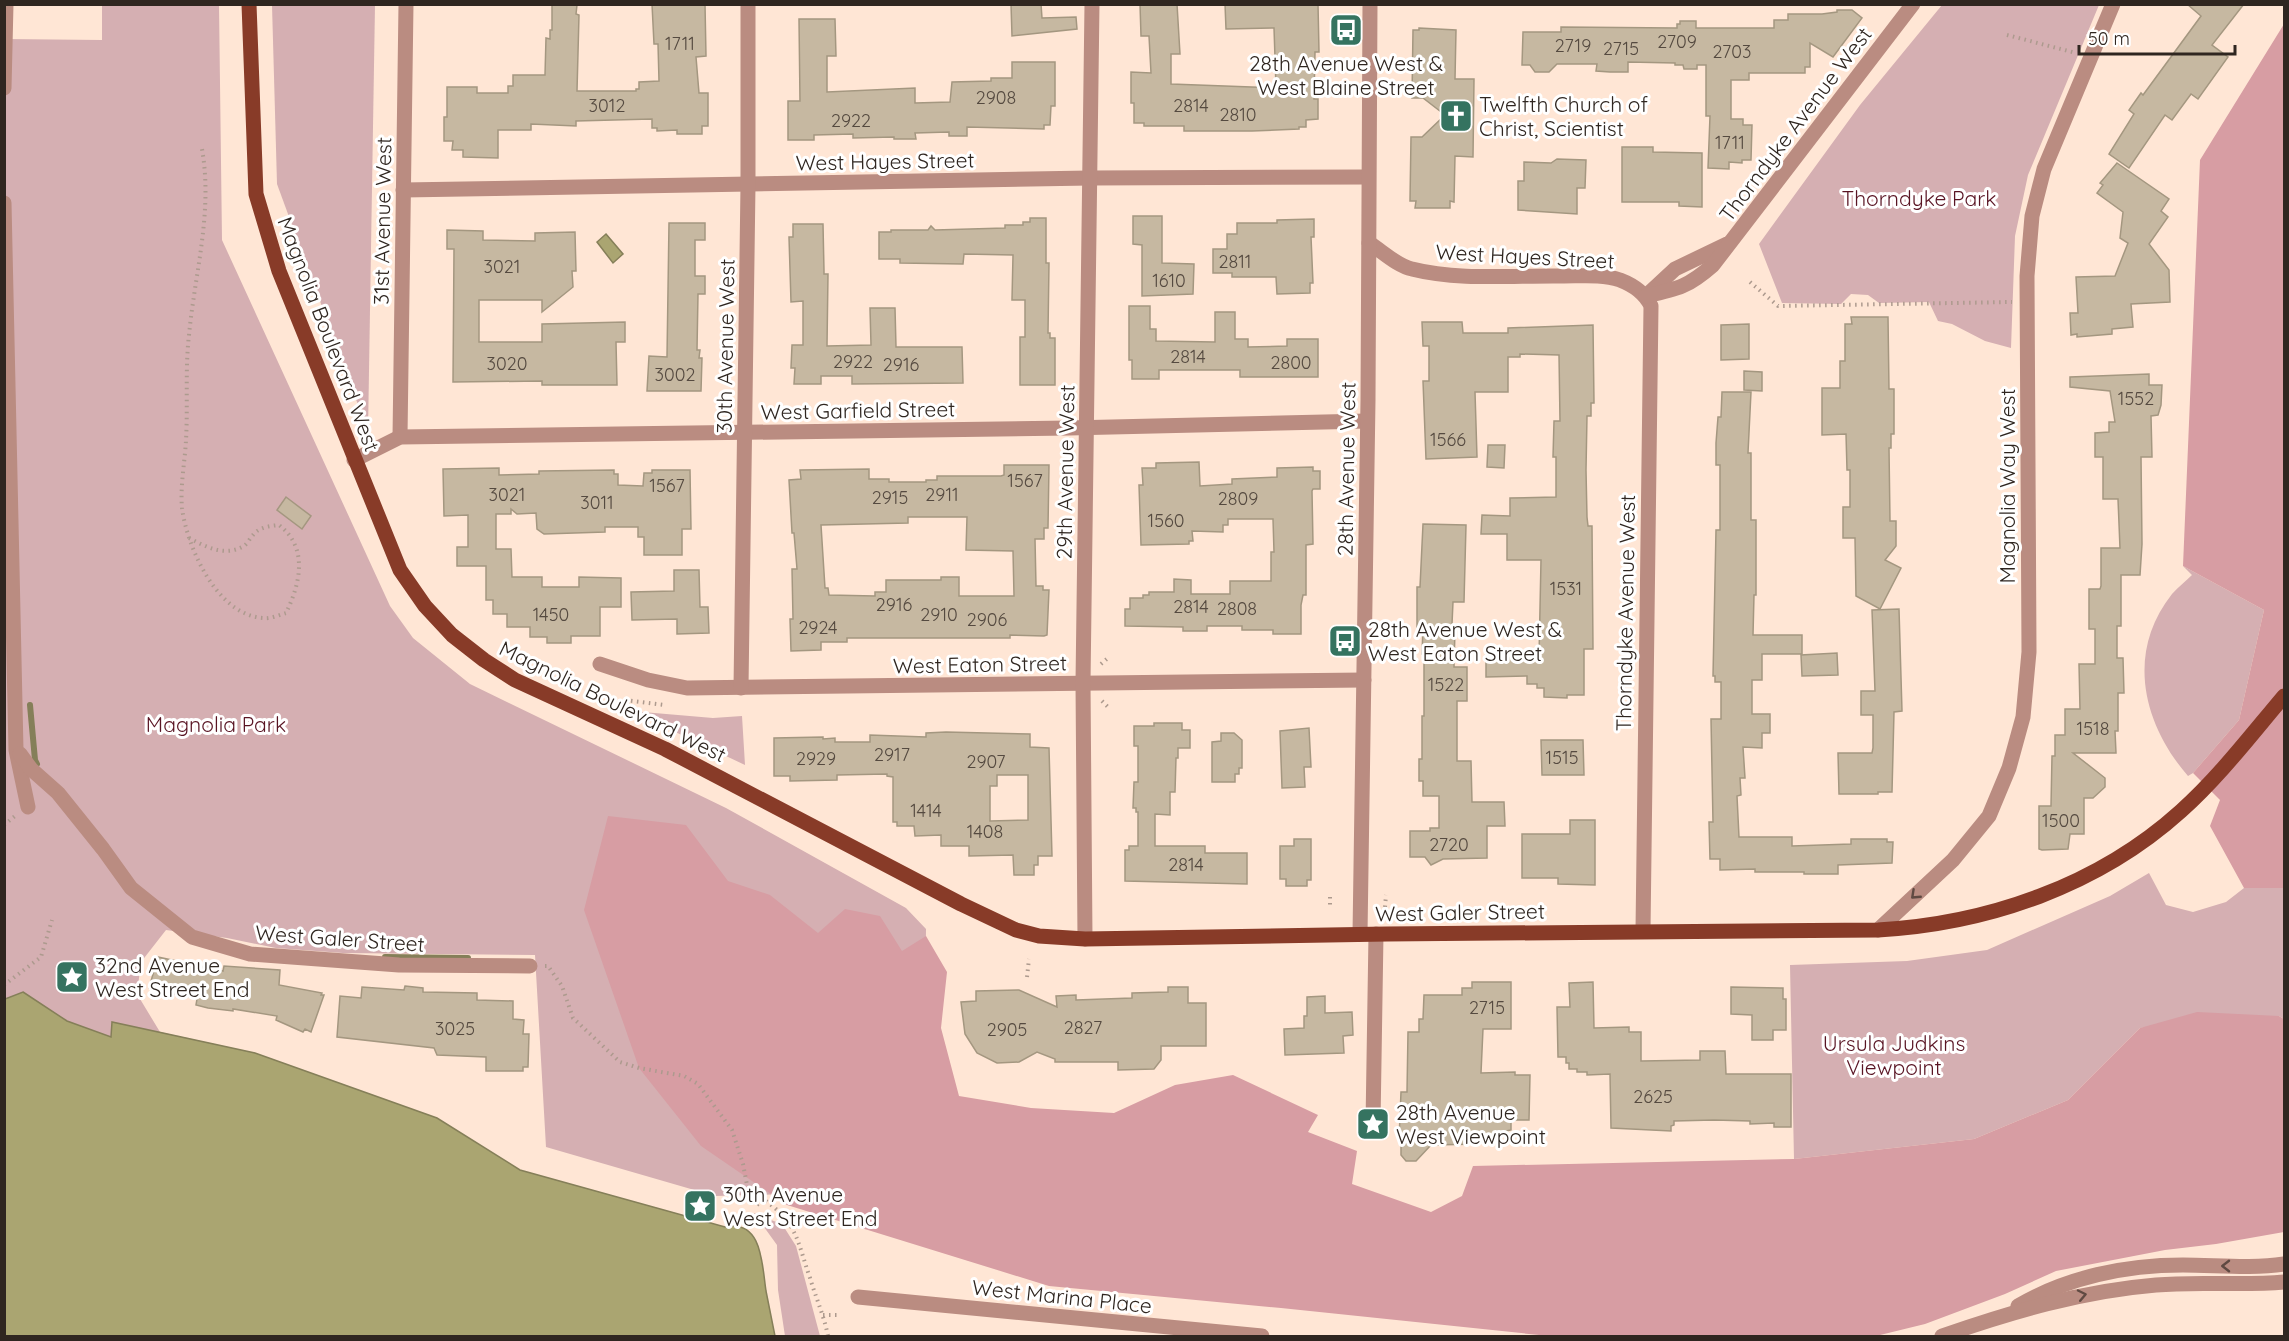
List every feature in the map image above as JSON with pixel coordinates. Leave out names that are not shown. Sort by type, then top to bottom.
[{"type":"main road","name":"Magnolia Boulevard West","points":[[249,4],[256,194],[279,272],[354,460],[400,570],[426,608],[452,635],[515,680],[666,749],[961,904],[1016,930],[1043,936]]},
{"type":"main road","points":[[1878,930],[1933,925],[1969,918],[2031,900],[2100,868],[2156,832],[2181,811],[2206,786],[2284,696]]},
{"type":"main road","name":"West Galer Street","points":[[1043,936],[1084,939],[1878,930]]},
{"type":"street","points":[[4,88],[6,4]]},
{"type":"street","name":"31st Avenue West","points":[[400,437],[406,4]]},
{"type":"street","name":"30th Avenue West","points":[[741,688],[748,185],[748,4]]},
{"type":"street","name":"29th Avenue West","points":[[1084,939],[1083,683],[1092,4]]},
{"type":"street","name":"28th Avenue West","points":[[1370,4],[1364,680],[1373,1124]]},
{"type":"street","name":"Thorndyke Avenue West","points":[[1642,931],[1649,377],[1652,315],[1646,296],[1675,269],[1732,241],[1913,4]]},
{"type":"street","name":"Magnolia Way West","points":[[1878,930],[1953,860],[1989,816],[2009,768],[2023,717],[2029,652],[2027,276],[2032,216],[2044,169],[2114,4]]},
{"type":"street","name":"West Hayes Street","points":[[403,190],[1090,178],[1368,177]]},
{"type":"street","points":[[4,203],[16,750],[28,807]]},
{"type":"street","name":"West Hayes Street","points":[[1369,243],[1409,269],[1430,273],[1477,276],[1598,276],[1621,281],[1646,296]]},
{"type":"street","name":"West Garfield Street","points":[[354,460],[400,437],[1087,428],[1367,421]]},
{"type":"street","name":"West Eaton Street","points":[[600,664],[648,680],[687,688],[1364,680]]},
{"type":"street","name":"West Galer Street","points":[[16,750],[31,770],[58,793],[131,888],[192,937],[250,954],[399,965],[530,966]]},
{"type":"street","points":[[2005,1314],[2036,1296],[2111,1271],[2181,1265],[2284,1264]]},
{"type":"street","points":[[1942,1336],[2005,1314],[2084,1294],[2128,1287],[2158,1284],[2284,1282]]},
{"type":"street","name":"West Marina Place","points":[[858,1297],[1262,1336]]},
{"type":"path","points":[[2007,34],[2078,54],[2092,54]]},
{"type":"path","points":[[189,538],[212,550],[232,550],[246,545],[254,532],[279,525],[290,534],[297,550],[299,578],[286,613],[264,618],[244,612],[219,595],[202,570],[189,538],[182,507],[188,402],[188,337],[205,226],[206,173],[202,149]]},
{"type":"path","points":[[1750,282],[1778,306],[2028,302]]},
{"type":"path","points":[[1101,664],[1108,658]]},
{"type":"path","points":[[625,700],[664,705]]},
{"type":"path","points":[[1101,701],[1108,707]]},
{"type":"path","points":[[1385,907],[1386,895]]},
{"type":"path","points":[[1330,897],[1330,909]]},
{"type":"path","points":[[4,985],[41,957],[52,920]]},
{"type":"path","points":[[1027,976],[1029,959]]},
{"type":"path","points":[[530,966],[548,966],[562,986],[573,1018],[620,1062],[639,1068],[684,1076],[698,1084],[732,1130],[747,1185],[773,1206],[791,1225],[804,1254],[828,1336]]},
{"type":"path","points":[[757,1205],[763,1199]]},
{"type":"path","points":[[823,1315],[841,1315]]},
{"type":"green space","name":"Magnolia Park","points":[[102,5],[219,5],[222,240],[390,606],[413,638],[470,684],[726,808],[906,908],[926,929],[923,1191],[715,1196],[546,1147],[535,955],[343,953],[276,948],[227,938],[166,930],[141,962],[137,994],[160,1032],[255,1053],[437,1118],[520,1170],[725,1227],[740,1227],[758,1244],[5,1138],[4,39],[102,40]]},
{"type":"green space","points":[[272,5],[375,5],[368,432],[277,184]]},
{"type":"green space","name":"Thorndyke Park","points":[[1942,5],[2099,5],[2028,175],[2015,236],[2011,348],[1985,341],[1952,324],[1938,321],[1929,302],[1879,303],[1868,295],[1851,294],[1841,304],[1782,303],[1759,244],[1860,105]]},
{"type":"green space","points":[[2183,566],[2264,610],[2239,720],[2188,776],[2172,755],[2151,710],[2146,687],[2145,663],[2149,639],[2158,616],[2172,594],[2192,575]]},
{"type":"green space","points":[[631,711],[713,718],[742,716],[745,765]]},
{"type":"green space","name":"Ursula Judkins Viewpoint","points":[[2149,873],[2166,905],[2193,912],[2226,902],[2244,888],[2284,888],[2284,1019],[2279,1016],[2140,1028],[2068,1100],[1974,1139],[1794,1159],[1790,965],[1907,961],[1987,950],[2110,896]]},
{"type":"green space","points":[[754,1213],[766,1213],[771,1220],[782,1224],[796,1246],[820,1336],[785,1336],[778,1290],[777,1245]]},
{"type":"shaded area","points":[[2284,24],[2284,888],[2244,888],[2210,826],[2220,800],[2193,773],[2239,720],[2264,610],[2183,566],[2200,160]]},
{"type":"shaded area","points":[[606,234],[623,254],[613,263],[597,242]]},
{"type":"shaded area","points":[[608,816],[686,825],[728,881],[770,895],[818,933],[845,909],[880,916],[902,951],[926,936],[947,972],[941,1028],[959,1096],[1031,1108],[1114,1113],[1175,1085],[1233,1075],[1318,1115],[1308,1132],[1357,1151],[1352,1184],[1431,1212],[1462,1196],[1473,1166],[1794,1159],[1974,1139],[2068,1100],[2140,1028],[2197,1012],[2279,1016],[2284,1019],[2284,1232],[2165,1250],[2056,1271],[2005,1294],[1925,1324],[1876,1336],[1549,1336],[1049,1286],[787,1205],[701,1146],[639,1068],[584,910]]},
{"type":"shaded area","points":[[23,992],[67,1021],[111,1037],[112,1022],[255,1053],[437,1118],[520,1170],[725,1227],[738,1226],[747,1230],[754,1237],[761,1258],[775,1336],[5,1336],[5,999]]},
{"type":"building","points":[[652,4],[705,4],[706,56],[696,57],[699,93],[708,93],[708,126],[702,126],[702,134],[677,134],[677,130],[657,131],[657,128],[652,128],[652,119],[576,121],[576,126],[531,124],[531,130],[498,130],[498,158],[463,157],[463,150],[452,150],[453,141],[444,141],[447,87],[477,87],[477,93],[508,93],[508,86],[513,86],[513,75],[545,75],[546,38],[550,39],[550,30],[552,30],[552,5],[577,5],[576,14],[579,15],[577,91],[636,91],[639,89],[639,82],[659,81],[658,44],[654,44]]},
{"type":"building","points":[[1011,4],[1041,4],[1042,18],[1076,17],[1077,29],[1012,36]]},
{"type":"building","points":[[1140,4],[1177,4],[1180,54],[1171,54],[1171,84],[1276,88],[1274,28],[1226,29],[1225,4],[1318,4],[1319,52],[1315,52],[1314,99],[1318,99],[1318,119],[1306,120],[1306,127],[1299,127],[1299,129],[1252,131],[1184,131],[1184,126],[1144,126],[1144,123],[1134,123],[1134,103],[1131,103],[1131,72],[1151,73],[1149,36],[1141,36]]},
{"type":"building","points":[[2187,4],[2244,4],[2212,45],[2228,57],[2198,99],[2191,94],[2172,120],[2165,115],[2129,168],[2109,154],[2134,114],[2129,110],[2141,93],[2143,95],[2201,16]]},
{"type":"building","points":[[1837,10],[1852,10],[1862,18],[1833,57],[1810,43],[1810,67],[1805,67],[1805,73],[1749,73],[1749,80],[1731,80],[1731,119],[1743,119],[1743,125],[1752,125],[1751,160],[1742,160],[1742,163],[1729,162],[1729,169],[1708,168],[1710,116],[1706,116],[1706,65],[1697,65],[1697,69],[1684,69],[1683,65],[1675,65],[1675,63],[1628,62],[1628,72],[1610,72],[1596,71],[1597,64],[1557,64],[1549,72],[1535,72],[1530,65],[1522,65],[1523,32],[1561,32],[1561,27],[1677,28],[1680,21],[1696,21],[1696,28],[1774,28],[1774,20],[1788,20],[1788,14],[1822,14],[1837,12]]},
{"type":"building","points":[[799,19],[835,19],[836,56],[827,56],[827,92],[915,88],[915,103],[950,102],[952,82],[1012,78],[1012,62],[1055,62],[1055,106],[1051,106],[1050,125],[1044,125],[1044,129],[967,127],[967,136],[949,136],[949,132],[915,133],[916,139],[853,138],[853,134],[814,135],[814,140],[788,140],[788,101],[800,101]]},
{"type":"building","name":"Twelfth Church of Christ, Scientist","points":[[1419,28],[1456,30],[1455,79],[1474,79],[1473,157],[1455,156],[1454,202],[1450,201],[1450,208],[1415,208],[1416,201],[1410,201],[1411,137],[1422,137],[1445,115],[1423,98],[1412,98],[1413,30],[1419,30]]},
{"type":"building","points":[[1622,147],[1653,147],[1653,152],[1702,153],[1702,207],[1679,206],[1679,202],[1622,202]]},
{"type":"building","points":[[1557,159],[1586,160],[1585,188],[1577,188],[1577,214],[1518,210],[1518,181],[1524,181],[1524,162],[1551,163]]},
{"type":"building","points":[[2117,163],[2169,199],[2161,211],[2168,217],[2149,244],[2169,270],[2170,302],[2131,304],[2133,327],[2112,329],[2112,334],[2077,337],[2077,334],[2071,335],[2070,313],[2078,313],[2076,277],[2115,276],[2128,243],[2120,238],[2123,212],[2097,193],[2103,185],[2100,183]]},
{"type":"building","points":[[1133,216],[1162,216],[1162,263],[1194,264],[1193,294],[1142,296],[1142,245],[1133,244]]},
{"type":"building","points":[[1030,218],[1046,218],[1046,263],[1049,263],[1048,333],[1050,333],[1050,338],[1055,338],[1055,385],[1020,385],[1020,337],[1025,337],[1025,300],[1012,300],[1013,255],[964,254],[963,264],[900,263],[900,259],[879,259],[879,232],[928,230],[931,226],[935,230],[1005,228],[1005,225],[1023,225],[1023,222],[1030,222]]},
{"type":"building","points":[[1314,219],[1314,237],[1311,237],[1313,283],[1310,283],[1310,293],[1277,294],[1276,277],[1232,277],[1232,273],[1213,273],[1213,249],[1227,249],[1227,234],[1237,234],[1237,223],[1277,223],[1277,220]]},
{"type":"building","points":[[669,223],[705,223],[705,240],[695,240],[695,276],[705,276],[705,294],[698,294],[697,350],[700,350],[699,358],[702,358],[701,391],[647,391],[649,356],[667,357]]},
{"type":"building","points":[[793,224],[823,224],[824,274],[828,274],[827,346],[871,345],[870,308],[895,308],[896,347],[962,347],[963,383],[852,384],[852,376],[821,376],[821,384],[794,384],[795,368],[791,368],[792,345],[803,345],[803,301],[791,302],[789,237],[793,237]]},
{"type":"building","points":[[447,230],[483,231],[483,240],[535,241],[535,233],[575,232],[576,271],[572,271],[573,287],[542,312],[542,300],[479,300],[479,342],[542,342],[542,324],[625,322],[625,342],[616,342],[617,385],[542,385],[542,381],[453,382],[454,249],[447,249]]},
{"type":"building","points":[[1129,306],[1150,306],[1150,329],[1156,329],[1156,341],[1215,342],[1215,312],[1235,312],[1235,339],[1248,339],[1248,347],[1287,346],[1287,339],[1318,339],[1318,377],[1240,377],[1240,370],[1159,370],[1159,379],[1132,379],[1132,360],[1129,360]]},
{"type":"building","points":[[1851,317],[1888,317],[1889,389],[1894,389],[1894,434],[1891,434],[1891,448],[1889,448],[1890,521],[1896,521],[1896,546],[1885,560],[1901,568],[1880,609],[1856,596],[1855,538],[1843,538],[1843,507],[1850,507],[1850,470],[1847,470],[1846,434],[1822,435],[1822,388],[1840,388],[1840,361],[1845,361],[1845,324],[1852,324]]},
{"type":"building","points":[[1422,322],[1462,322],[1463,333],[1508,333],[1508,328],[1593,325],[1594,403],[1591,403],[1591,416],[1587,416],[1586,470],[1587,517],[1588,526],[1592,526],[1593,649],[1584,649],[1584,695],[1567,695],[1567,698],[1544,697],[1544,688],[1537,688],[1537,684],[1527,684],[1527,676],[1486,677],[1486,658],[1539,657],[1541,560],[1507,560],[1507,534],[1481,534],[1482,515],[1510,516],[1510,498],[1556,497],[1556,457],[1553,457],[1554,421],[1560,421],[1559,355],[1520,354],[1520,357],[1508,357],[1508,392],[1475,392],[1477,457],[1426,459],[1423,381],[1429,381],[1429,346],[1423,346]]},
{"type":"building","points":[[1749,324],[1749,359],[1721,360],[1721,325]]},
{"type":"building","points":[[1744,371],[1762,372],[1762,391],[1744,390]]},
{"type":"building","points":[[2149,374],[2149,385],[2162,385],[2161,405],[2158,415],[2151,416],[2152,457],[2141,457],[2140,575],[2121,575],[2121,626],[2117,626],[2117,658],[2123,658],[2124,693],[2118,693],[2116,753],[2073,753],[2105,778],[2105,787],[2093,798],[2084,798],[2084,834],[2070,834],[2068,849],[2042,850],[2039,849],[2039,806],[2051,806],[2052,756],[2055,756],[2055,735],[2065,735],[2065,709],[2080,709],[2079,664],[2095,664],[2095,629],[2089,629],[2089,589],[2100,589],[2101,586],[2101,548],[2120,548],[2118,499],[2103,499],[2103,457],[2095,457],[2095,433],[2109,432],[2109,422],[2115,422],[2110,391],[2070,387],[2070,377]]},
{"type":"building","points":[[1722,392],[1751,392],[1748,453],[1751,453],[1751,520],[1756,520],[1756,595],[1754,595],[1753,635],[1802,635],[1802,654],[1762,654],[1762,680],[1752,680],[1752,714],[1770,714],[1770,733],[1762,733],[1762,748],[1743,747],[1745,778],[1740,778],[1741,795],[1737,796],[1739,837],[1792,837],[1792,846],[1851,844],[1851,839],[1887,839],[1887,842],[1893,842],[1892,863],[1838,865],[1838,874],[1804,874],[1804,872],[1755,872],[1755,869],[1720,870],[1720,859],[1710,859],[1709,822],[1713,822],[1711,719],[1721,719],[1721,682],[1715,682],[1715,676],[1713,676],[1716,530],[1720,530],[1720,465],[1716,465],[1716,443],[1718,417],[1721,417]]},
{"type":"building","points":[[1488,445],[1505,445],[1504,468],[1487,467]]},
{"type":"building","points":[[1199,462],[1200,486],[1232,484],[1232,479],[1277,477],[1277,468],[1313,467],[1313,471],[1320,471],[1320,489],[1312,491],[1313,544],[1306,545],[1306,595],[1303,595],[1301,605],[1301,634],[1273,634],[1273,630],[1242,630],[1242,626],[1207,626],[1207,631],[1183,631],[1183,627],[1125,626],[1125,609],[1130,609],[1130,598],[1143,598],[1143,595],[1149,595],[1149,592],[1174,592],[1174,579],[1191,580],[1191,594],[1230,594],[1230,581],[1271,581],[1271,552],[1274,552],[1273,519],[1228,519],[1228,525],[1223,525],[1223,532],[1192,531],[1193,541],[1189,541],[1189,544],[1141,545],[1139,485],[1143,485],[1142,468],[1156,468],[1156,463]]},
{"type":"building","points":[[1004,465],[1049,465],[1048,528],[1044,528],[1044,539],[1035,539],[1036,586],[1043,586],[1043,590],[1049,590],[1047,635],[1010,635],[1010,638],[847,638],[847,642],[821,642],[821,650],[791,651],[792,569],[797,569],[789,480],[801,479],[800,470],[869,469],[869,479],[889,479],[889,482],[926,482],[926,480],[937,480],[937,476],[1004,475]],"holes":[[[908,517],[967,517],[966,550],[1013,551],[1014,596],[959,596],[959,577],[941,577],[941,580],[886,580],[886,592],[875,592],[875,596],[829,595],[828,588],[825,588],[821,525],[908,523]]]},
{"type":"building","points":[[499,468],[499,475],[539,474],[539,471],[614,470],[614,474],[618,474],[618,485],[643,486],[644,473],[652,473],[652,470],[690,470],[691,529],[682,529],[682,555],[644,555],[644,537],[638,537],[638,527],[605,527],[605,532],[544,534],[537,529],[536,513],[517,514],[511,509],[511,514],[496,514],[496,549],[511,549],[512,577],[542,577],[542,587],[579,587],[579,577],[621,578],[621,607],[600,607],[600,636],[571,636],[571,643],[547,643],[547,637],[530,637],[530,627],[507,627],[507,614],[493,614],[493,600],[486,600],[486,566],[457,566],[457,547],[468,547],[468,515],[444,516],[443,469]]},
{"type":"building","points":[[286,497],[311,516],[302,529],[277,510]]},
{"type":"building","points":[[1423,524],[1466,525],[1464,602],[1453,602],[1452,624],[1455,630],[1454,667],[1467,667],[1467,701],[1457,701],[1457,761],[1471,761],[1472,802],[1504,802],[1505,826],[1487,826],[1487,858],[1443,859],[1431,865],[1425,857],[1410,857],[1410,831],[1430,831],[1430,828],[1439,828],[1439,796],[1423,796],[1423,781],[1419,781],[1419,759],[1422,759],[1422,716],[1424,716],[1424,654],[1422,654],[1423,627],[1417,627],[1417,587],[1420,587]]},
{"type":"building","points":[[674,570],[699,570],[700,607],[708,607],[709,633],[677,634],[677,619],[632,620],[631,592],[674,591]]},
{"type":"building","points":[[1899,609],[1902,711],[1894,712],[1892,792],[1839,794],[1838,753],[1872,753],[1873,748],[1873,715],[1861,715],[1861,691],[1875,691],[1872,610]]},
{"type":"building","points":[[1837,653],[1838,675],[1802,676],[1801,655]]},
{"type":"building","points":[[1154,723],[1182,723],[1182,730],[1190,730],[1190,748],[1178,748],[1175,792],[1170,792],[1170,815],[1155,814],[1155,846],[1205,846],[1205,853],[1247,853],[1247,884],[1125,881],[1125,850],[1129,850],[1129,846],[1138,846],[1138,812],[1136,808],[1133,808],[1134,782],[1138,782],[1138,746],[1134,746],[1134,726],[1154,726]]},
{"type":"building","points":[[1309,728],[1311,767],[1304,767],[1305,787],[1282,788],[1280,731]]},
{"type":"building","points":[[926,733],[1030,734],[1030,747],[1049,748],[1052,856],[1038,856],[1038,865],[1034,865],[1034,875],[1014,875],[1013,855],[969,856],[969,846],[941,846],[941,835],[915,836],[914,826],[897,826],[897,822],[893,822],[893,777],[887,774],[837,775],[837,780],[790,781],[790,776],[774,776],[774,738],[823,737],[823,739],[835,738],[835,742],[870,742],[870,735],[926,737]],"holes":[[[997,775],[1028,775],[1028,820],[990,821],[990,786],[997,786]]]},
{"type":"building","points":[[1221,733],[1234,733],[1242,740],[1242,768],[1239,768],[1239,774],[1235,774],[1235,782],[1212,782],[1212,742],[1221,741]]},
{"type":"building","points":[[1541,740],[1583,740],[1584,775],[1542,775]]},
{"type":"building","points":[[1570,820],[1595,820],[1595,885],[1558,884],[1558,878],[1522,878],[1522,834],[1570,834]]},
{"type":"building","points":[[1294,839],[1311,839],[1311,880],[1307,880],[1307,886],[1286,886],[1286,879],[1280,879],[1280,846],[1294,846]]},
{"type":"building","points":[[158,957],[223,971],[224,966],[280,970],[279,985],[324,995],[311,1032],[305,1029],[303,1032],[276,1020],[277,1016],[233,1009],[233,1011],[208,1008],[196,1005],[197,999],[149,988]]},
{"type":"building","points":[[1472,982],[1511,982],[1511,1029],[1483,1029],[1481,1073],[1515,1072],[1515,1075],[1530,1075],[1529,1120],[1511,1120],[1511,1130],[1506,1131],[1498,1140],[1480,1137],[1480,1144],[1431,1145],[1416,1161],[1406,1161],[1401,1155],[1401,1140],[1399,1140],[1401,1092],[1407,1092],[1408,1032],[1419,1032],[1419,1019],[1423,1019],[1424,995],[1462,995],[1462,988],[1472,988]]},
{"type":"building","points":[[1593,982],[1594,1028],[1629,1027],[1629,1032],[1641,1032],[1641,1061],[1700,1060],[1700,1051],[1725,1051],[1726,1074],[1791,1074],[1791,1127],[1774,1127],[1774,1123],[1750,1124],[1750,1121],[1714,1120],[1674,1121],[1671,1131],[1611,1128],[1610,1074],[1587,1075],[1587,1072],[1577,1072],[1577,1069],[1569,1069],[1566,1057],[1558,1057],[1557,1007],[1570,1007],[1569,983]]},
{"type":"building","points":[[405,986],[423,988],[423,992],[477,993],[477,1000],[513,1001],[513,1019],[524,1020],[523,1034],[529,1034],[528,1067],[523,1067],[523,1071],[486,1071],[486,1057],[437,1055],[434,1048],[337,1037],[340,996],[361,998],[362,987],[404,990]]},
{"type":"building","points":[[1168,987],[1188,987],[1188,1003],[1206,1003],[1206,1046],[1161,1046],[1161,1060],[1154,1069],[1118,1070],[1118,1062],[1055,1062],[1055,1059],[1037,1052],[1019,1062],[997,1063],[977,1053],[965,1034],[961,1002],[976,1001],[976,991],[1019,990],[1057,1007],[1056,996],[1076,995],[1076,1000],[1132,998],[1132,993],[1168,992]]},
{"type":"building","points":[[1731,987],[1783,988],[1783,999],[1786,999],[1786,1030],[1773,1030],[1773,1040],[1752,1040],[1752,1015],[1731,1014]]},
{"type":"building","points":[[1325,996],[1325,1013],[1352,1012],[1353,1035],[1343,1036],[1344,1053],[1285,1055],[1284,1029],[1304,1028],[1304,1016],[1307,1016],[1307,997]]},
{"type":"waterway","points":[[30,705],[37,764]]},
{"type":"waterway","points":[[385,957],[468,958]]},
{"type":"place","name":"28th Avenue West & West Blaine Street","points":[[1346,30]]},
{"type":"place","name":"Twelfth Church of Christ, Scientist","points":[[1456,116]]},
{"type":"place","name":"28th Avenue West & West Eaton Street","points":[[1345,641]]},
{"type":"place","name":"32nd Avenue West Street End","points":[[72,977]]},
{"type":"place","name":"28th Avenue West Viewpoint","points":[[1373,1124]]},
{"type":"place","name":"30th Avenue West Street End","points":[[700,1206]]}]
